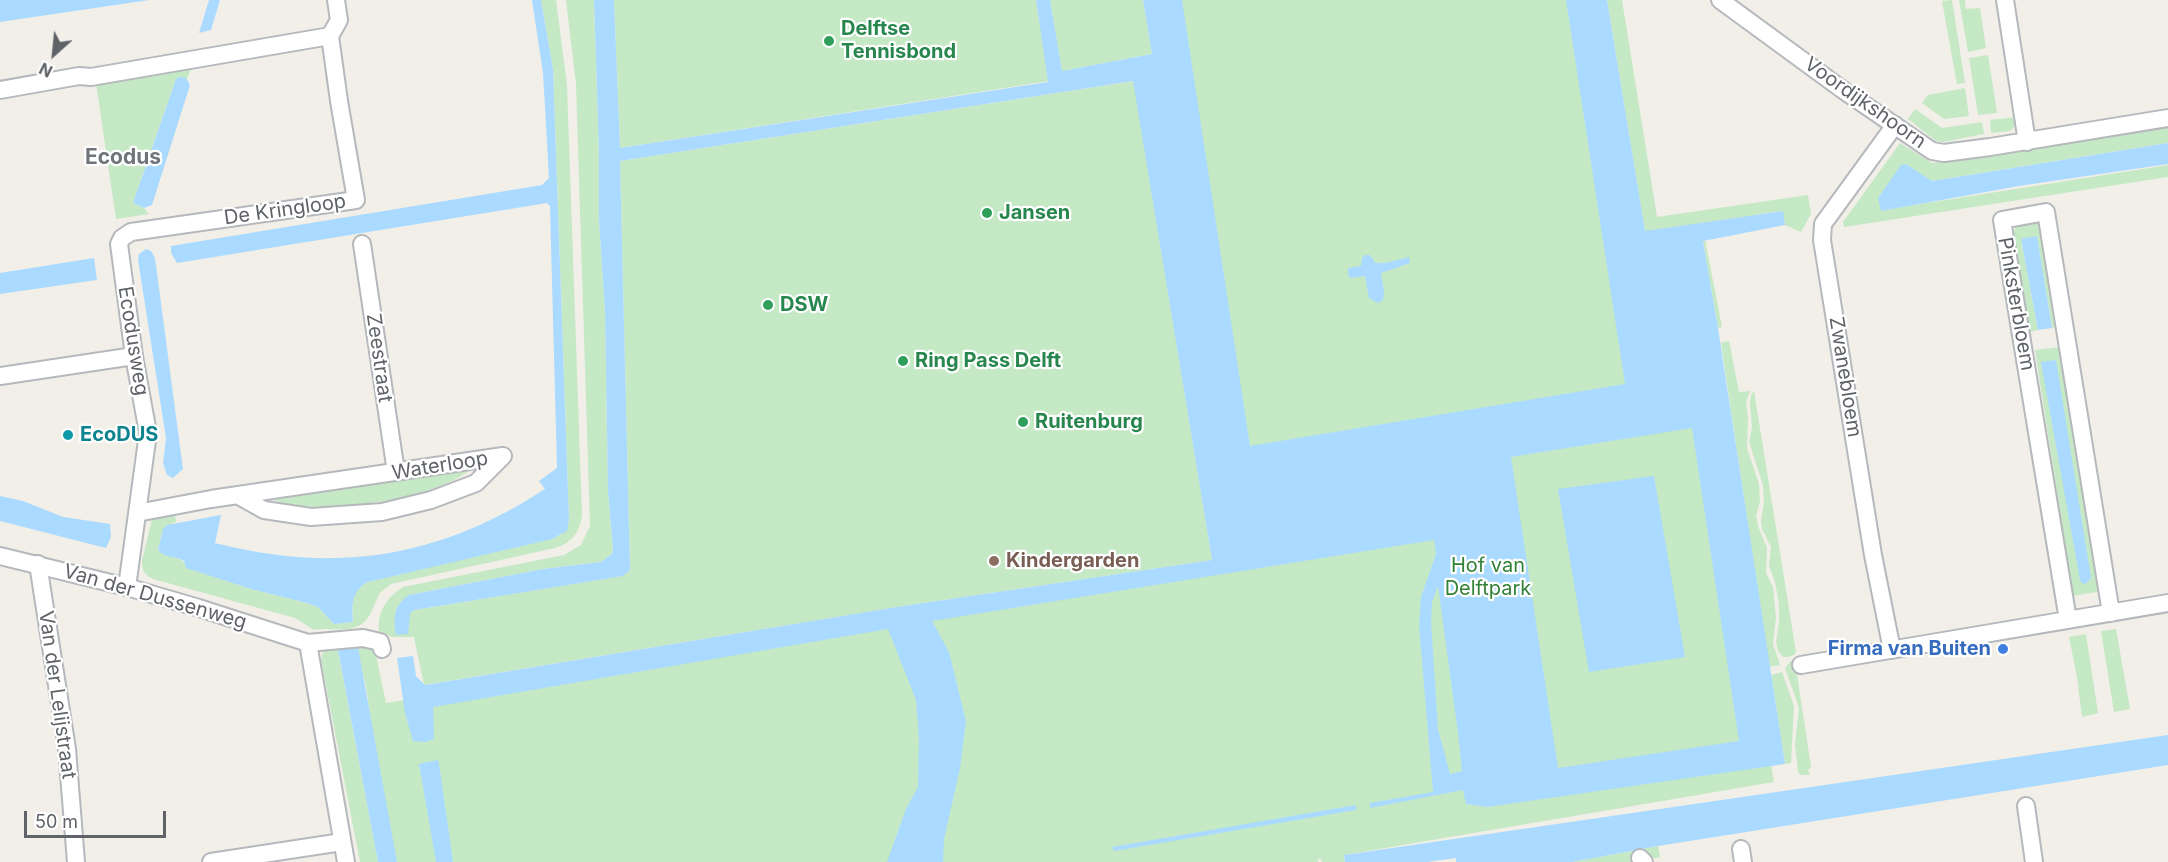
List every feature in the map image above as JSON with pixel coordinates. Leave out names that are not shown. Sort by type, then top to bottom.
[{"type":"street","name":"De Kringloop","points":[[122,238],[131,232],[356,200],[330,36],[339,20],[336,0]]},
{"type":"street","name":"Voordijkshoorn","points":[[1720,0],[1932,151],[1944,153],[2027,142],[2168,118]]},
{"type":"street","points":[[2005,0],[2027,142]]},
{"type":"street","points":[[0,90],[330,36]]},
{"type":"street","name":"Zwanebloem","points":[[1892,650],[1873,555],[1821,240],[1823,224],[1894,125]]},
{"type":"street","name":"Pinksterbloem","points":[[2068,620],[2002,220],[2046,212],[2111,613]]},
{"type":"street","name":"Ecodusweg","points":[[122,238],[119,244],[134,356],[148,433],[127,587]]},
{"type":"street","name":"Zeestraat","points":[[362,244],[396,472]]},
{"type":"street","points":[[0,376],[134,356]]},
{"type":"street","name":"Waterloop","points":[[137,513],[210,499],[502,456],[476,483],[431,500],[382,512],[311,517],[264,510],[239,496]]},
{"type":"street","name":"Van der Dussenweg","points":[[0,556],[127,587],[308,644]]},
{"type":"street","name":"Van der Lelijstraat","points":[[38,564],[67,749],[76,862]]},
{"type":"street","points":[[1801,665],[2168,603]]},
{"type":"street","points":[[346,862],[308,644],[363,638],[380,642],[382,649]]},
{"type":"street","points":[[2026,806],[2034,862]]},
{"type":"street","points":[[211,862],[342,842]]},
{"type":"green space","points":[[541,0],[556,0],[567,85],[582,515],[574,536],[555,548],[391,584],[380,593],[371,613],[361,625],[346,629],[314,630],[295,618],[150,577],[144,572],[142,561],[152,519],[175,514],[176,522],[167,526],[161,536],[158,550],[162,553],[182,561],[187,568],[251,589],[318,607],[334,624],[353,622],[355,594],[368,582],[561,535],[569,519],[553,69]]},
{"type":"green space","name":"Ring Pass Delft","points":[[566,0],[594,0],[599,221],[605,311],[608,491],[612,554],[601,562],[543,569],[409,595],[395,615],[396,635],[409,619],[409,613],[414,610],[622,576],[630,570],[620,161],[1134,81],[1212,560],[897,607],[424,685],[414,637],[392,637],[379,631],[381,611],[392,595],[403,587],[564,555],[581,545],[590,526],[576,84]]},
{"type":"green space","name":"Delftse Tennisbond","points":[[614,0],[1036,0],[1049,81],[620,148]]},
{"type":"green space","points":[[1050,0],[1143,0],[1152,54],[1062,71]]},
{"type":"green space","name":"Hof van Delftpark","points":[[1151,0],[1597,0],[1635,263],[1688,255],[1774,782],[1344,855],[1345,862],[1322,862],[1318,859],[1318,862],[393,862],[366,687],[357,647],[338,651],[378,862],[360,862],[321,660],[328,646],[368,645],[375,651],[386,703],[1238,567]]},
{"type":"green space","points":[[1607,0],[1622,0],[1657,217],[1808,195],[1811,214],[1801,232],[1785,225],[1782,211],[1645,232]]},
{"type":"green space","points":[[1952,0],[1965,83],[1957,84],[1942,1]]},
{"type":"green space","points":[[1959,0],[1965,0],[1966,9],[1980,8],[1986,48],[1968,52]]},
{"type":"green space","points":[[1988,55],[1997,113],[1978,115],[1969,58]]},
{"type":"green space","points":[[192,67],[187,79],[176,79],[133,203],[144,208],[149,214],[116,219],[96,83]]},
{"type":"green space","points":[[1965,88],[1969,116],[1944,119],[1922,103],[1928,95]]},
{"type":"green space","points":[[1915,109],[1942,128],[1982,122],[1984,134],[1944,142],[1936,141],[1908,119]]},
{"type":"green space","points":[[2016,117],[2016,125],[2010,131],[1991,133],[1990,120]]},
{"type":"green space","points":[[2168,128],[2168,143],[1931,181],[1906,164],[1878,198],[1882,210],[2168,165],[2168,177],[1844,227],[1843,222],[1900,143],[1932,163]]},
{"type":"green space","points":[[2037,220],[2042,225],[2060,326],[2052,328],[2037,237],[2021,239],[2038,330],[2030,332],[2013,234],[2018,223]]},
{"type":"green space","points":[[1703,240],[1705,240],[1722,327],[1718,328]]},
{"type":"green space","points":[[1729,341],[1739,392],[1750,391],[1746,402],[1747,448],[1759,484],[1760,501],[1756,516],[1767,548],[1766,573],[1773,587],[1776,618],[1773,644],[1780,665],[1769,667],[1721,343]]},
{"type":"green space","points":[[2062,347],[2102,591],[2073,596],[2035,350]]},
{"type":"green space","points":[[1754,391],[1796,652],[1789,657],[1783,657],[1778,651],[1776,642],[1779,604],[1769,566],[1771,547],[1762,529],[1763,485],[1749,442],[1752,427],[1750,403]]},
{"type":"green space","points":[[471,469],[454,480],[432,489],[376,503],[318,507],[274,500]]},
{"type":"green space","points":[[2116,629],[2130,709],[2114,712],[2101,631]]},
{"type":"green space","points":[[2086,634],[2098,713],[2082,717],[2069,637]]},
{"type":"green space","points":[[1791,661],[1795,661],[1811,767],[1808,770],[1810,775],[1801,775],[1798,772],[1795,744],[1799,708],[1785,668]]},
{"type":"green space","points":[[1782,672],[1794,706],[1791,763],[1785,764],[1771,675]]},
{"type":"green space","points":[[1658,846],[1660,857],[1636,862],[1572,862]]},
{"type":"water","points":[[0,0],[149,0],[0,22]]},
{"type":"water","points":[[209,0],[220,0],[211,30],[199,33]]},
{"type":"water","points":[[532,0],[541,0],[553,69],[569,519],[567,531],[552,539],[368,582],[358,590],[354,599],[353,622],[334,624],[318,607],[186,568],[184,561],[161,553],[158,550],[163,529],[167,525],[221,515],[215,543],[260,552],[303,557],[345,558],[386,554],[426,545],[466,531],[545,489],[539,481],[557,468],[550,206],[547,203],[177,263],[171,253],[171,246],[542,185],[549,178],[543,73]]},
{"type":"water","points":[[594,0],[614,0],[620,148],[1048,82],[1036,0],[1050,0],[1062,71],[1152,54],[1143,0],[1182,0],[1250,446],[1625,384],[1566,0],[1607,0],[1645,231],[1783,211],[1785,225],[1703,241],[1785,764],[1487,807],[1466,804],[1463,790],[1370,808],[1370,803],[1433,792],[1419,626],[1421,597],[1436,554],[1434,540],[932,621],[949,652],[966,721],[960,768],[944,839],[943,862],[887,862],[906,809],[918,787],[919,739],[916,700],[888,629],[433,707],[434,739],[425,742],[413,741],[405,713],[397,658],[413,656],[416,676],[425,685],[897,607],[1212,560],[1133,81],[620,161],[630,570],[623,576],[414,610],[410,613],[408,634],[396,635],[396,612],[400,603],[409,595],[543,569],[601,562],[612,554],[608,491],[605,311],[599,221]],"holes":[[[1692,428],[1739,741],[1558,768],[1511,457]],[[1438,586],[1462,771],[1450,774],[1438,729],[1431,622],[1432,602]]]},
{"type":"water","points":[[186,78],[190,85],[152,205],[144,208],[133,203],[176,79]]},
{"type":"water","points":[[2168,143],[2168,164],[2019,186],[1881,211],[1878,198],[1901,165],[1906,164],[1932,181]]},
{"type":"water","points":[[2037,236],[2052,328],[2038,330],[2021,239]]},
{"type":"water","points":[[146,249],[151,251],[155,258],[183,469],[173,478],[167,475],[163,463],[166,438],[138,260],[139,254]]},
{"type":"water","points":[[1365,255],[1370,255],[1375,263],[1386,263],[1409,257],[1410,263],[1381,273],[1384,291],[1383,300],[1378,303],[1369,298],[1365,276],[1351,278],[1348,275],[1348,268],[1361,266]]},
{"type":"water","points":[[94,258],[97,280],[0,294],[0,273]]},
{"type":"water","points":[[2056,360],[2091,578],[2083,584],[2080,580],[2041,362]]},
{"type":"water","points":[[1654,476],[1685,657],[1589,672],[1558,489]]},
{"type":"water","points":[[0,496],[23,501],[63,517],[110,524],[111,537],[106,548],[0,521]]},
{"type":"water","points":[[358,647],[397,862],[378,862],[338,650]]},
{"type":"water","points":[[2168,735],[2168,765],[1658,846],[1572,862],[1456,862],[1456,858],[1427,862],[1345,862],[1344,855]]},
{"type":"water","points":[[438,760],[453,862],[436,862],[419,764]]},
{"type":"water","points":[[1356,805],[1356,810],[1114,851],[1112,847]]},
{"type":"place","name":"Delftse Tennisbond","points":[[829,41]]},
{"type":"place","name":"Jansen","points":[[987,213]]},
{"type":"place","name":"DSW","points":[[768,305]]},
{"type":"place","name":"Ring Pass Delft","points":[[903,361]]},
{"type":"place","name":"Ruitenburg","points":[[1023,422]]},
{"type":"place","name":"EcoDUS","points":[[68,435]]},
{"type":"place","name":"Kindergarden","points":[[994,561]]},
{"type":"place","name":"Firma van Buiten","points":[[2003,649]]},
{"type":"district","name":"Ecodus","points":[[123,158]]}]
